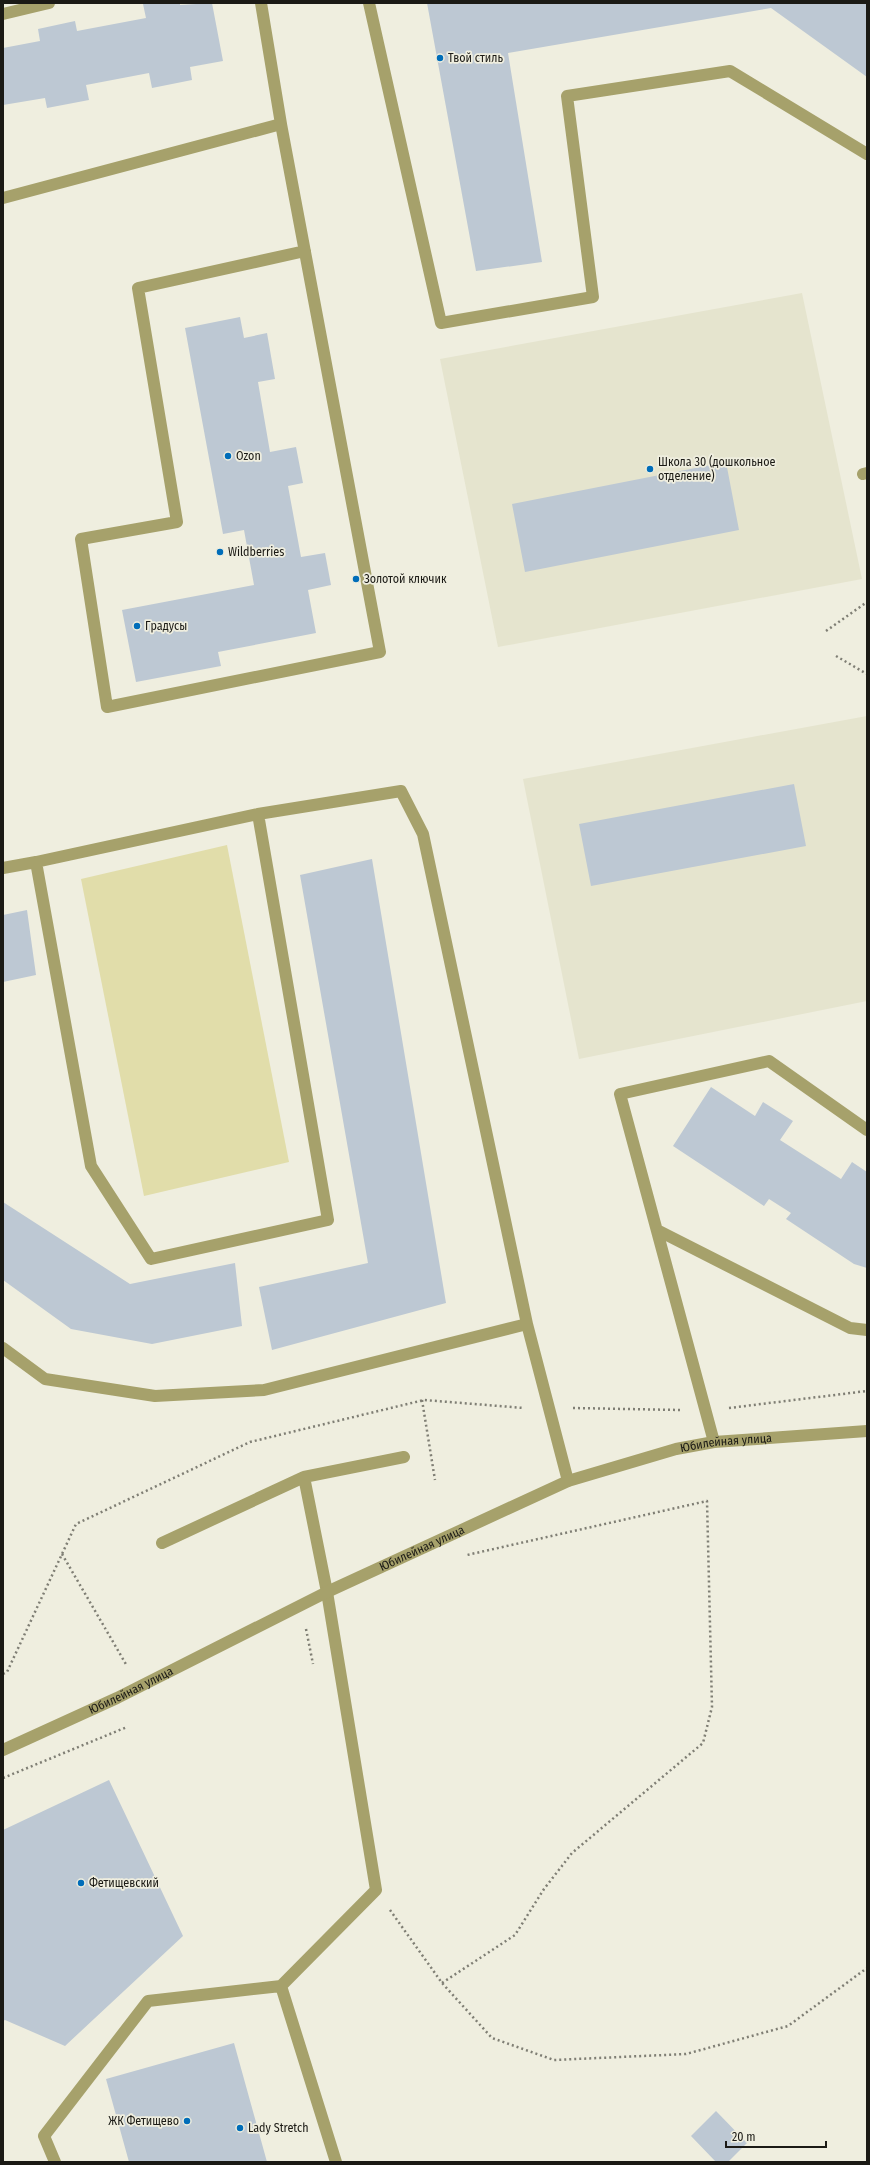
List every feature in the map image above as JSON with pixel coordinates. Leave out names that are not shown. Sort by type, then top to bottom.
[{"type":"street","points":[[3,14],[49,3]]},
{"type":"street","points":[[261,3],[281,124],[305,251],[380,652],[107,707],[80,539],[176,522],[138,288],[305,251]]},
{"type":"street","points":[[369,3],[441,323],[593,297],[567,96],[730,71],[867,154]]},
{"type":"street","points":[[3,198],[281,124]]},
{"type":"street","points":[[3,868],[258,814],[400,791],[419,827],[425,842],[527,1324],[568,1481]]},
{"type":"street","points":[[36,862],[92,1166],[150,1259],[328,1220],[258,814]]},
{"type":"street","points":[[714,1442],[620,1094],[769,1061],[867,1130]]},
{"type":"street","points":[[657,1230],[850,1328],[867,1330]]},
{"type":"street","points":[[3,1348],[45,1379],[155,1396],[264,1390],[527,1324]]},
{"type":"street","name":"Юбилейная улица","points":[[3,1750],[137,1689],[327,1592],[568,1481],[676,1449],[714,1442],[867,1431]]},
{"type":"street","points":[[162,1543],[304,1477],[404,1458]]},
{"type":"street","points":[[55,2162],[44,2136],[148,2001],[281,1986],[376,1890],[327,1592],[304,1477]]},
{"type":"street","points":[[281,1986],[336,2162]]},
{"type":"path","points":[[826,631],[867,602]]},
{"type":"path","points":[[836,656],[867,674]]},
{"type":"path","points":[[605,1408],[706,1410],[867,1391]]},
{"type":"path","points":[[422,1400],[435,1480]]},
{"type":"path","points":[[442,1983],[515,1935],[544,1889],[572,1853],[703,1743],[712,1707],[707,1501],[459,1557]]},
{"type":"path","points":[[62,1554],[123,1657],[137,1689]]},
{"type":"path","points":[[314,1671],[306,1628],[330,1612]]},
{"type":"path","points":[[3,1778],[127,1727]]},
{"type":"path","points":[[376,1890],[442,1983],[492,2038],[554,2060],[686,2054],[788,2026],[867,1968]]},
{"type":"shaded area","name":"Школа 30 (дошкольное отделение)","points":[[802,293],[862,579],[498,647],[440,359]]},
{"type":"shaded area","points":[[867,716],[867,1001],[579,1059],[523,779]]},
{"type":"shaded area","points":[[227,845],[289,1162],[144,1196],[81,879]]},
{"type":"building","points":[[180,3],[180,5],[212,3],[223,61],[190,67],[192,80],[152,88],[149,73],[86,85],[89,100],[47,108],[45,98],[3,105],[3,48],[40,41],[38,29],[75,21],[77,31],[146,18],[143,4]]},
{"type":"building","points":[[427,3],[867,3],[867,77],[771,8],[508,53],[542,262],[476,271]]},
{"type":"building","points":[[240,317],[244,338],[267,333],[275,379],[258,382],[270,452],[296,447],[303,483],[288,486],[301,557],[325,553],[331,585],[308,590],[316,633],[218,652],[221,666],[136,682],[122,610],[254,585],[244,530],[223,534],[185,328]]},
{"type":"building","points":[[726,462],[739,530],[525,572],[512,504]]},
{"type":"building","points":[[794,784],[806,846],[591,886],[579,824]]},
{"type":"building","points":[[372,859],[446,1303],[272,1350],[259,1287],[368,1263],[300,875]]},
{"type":"building","points":[[27,910],[36,975],[3,982],[3,915]]},
{"type":"building","points":[[711,1087],[755,1116],[763,1102],[793,1121],[780,1140],[841,1179],[852,1162],[867,1172],[867,1268],[854,1264],[786,1219],[791,1213],[769,1199],[764,1206],[673,1146]]},
{"type":"building","points":[[3,1202],[130,1284],[235,1263],[242,1326],[152,1344],[71,1329],[3,1280]]},
{"type":"building","name":"Фетищевский","points":[[109,1780],[183,1936],[65,2046],[5,2020],[3,2021],[3,1830]]},
{"type":"building","name":"ЖК Фетищево","points":[[234,2043],[267,2162],[129,2162],[106,2079]]},
{"type":"building","points":[[716,2111],[747,2143],[728,2162],[716,2162],[691,2136]]},
{"type":"place","name":"Твой стиль","points":[[440,58]]},
{"type":"place","name":"Ozon","points":[[228,456]]},
{"type":"place","name":"Школа 30 (дошкольное отделение)","points":[[650,469]]},
{"type":"place","name":"Wildberries","points":[[220,552]]},
{"type":"place","name":"Золотой ключик","points":[[356,579]]},
{"type":"place","name":"Градусы","points":[[137,626]]},
{"type":"place","name":"Фетищевский","points":[[81,1883]]},
{"type":"place","name":"ЖК Фетищево","points":[[187,2121]]},
{"type":"place","name":"Lady Stretch","points":[[240,2128]]}]
